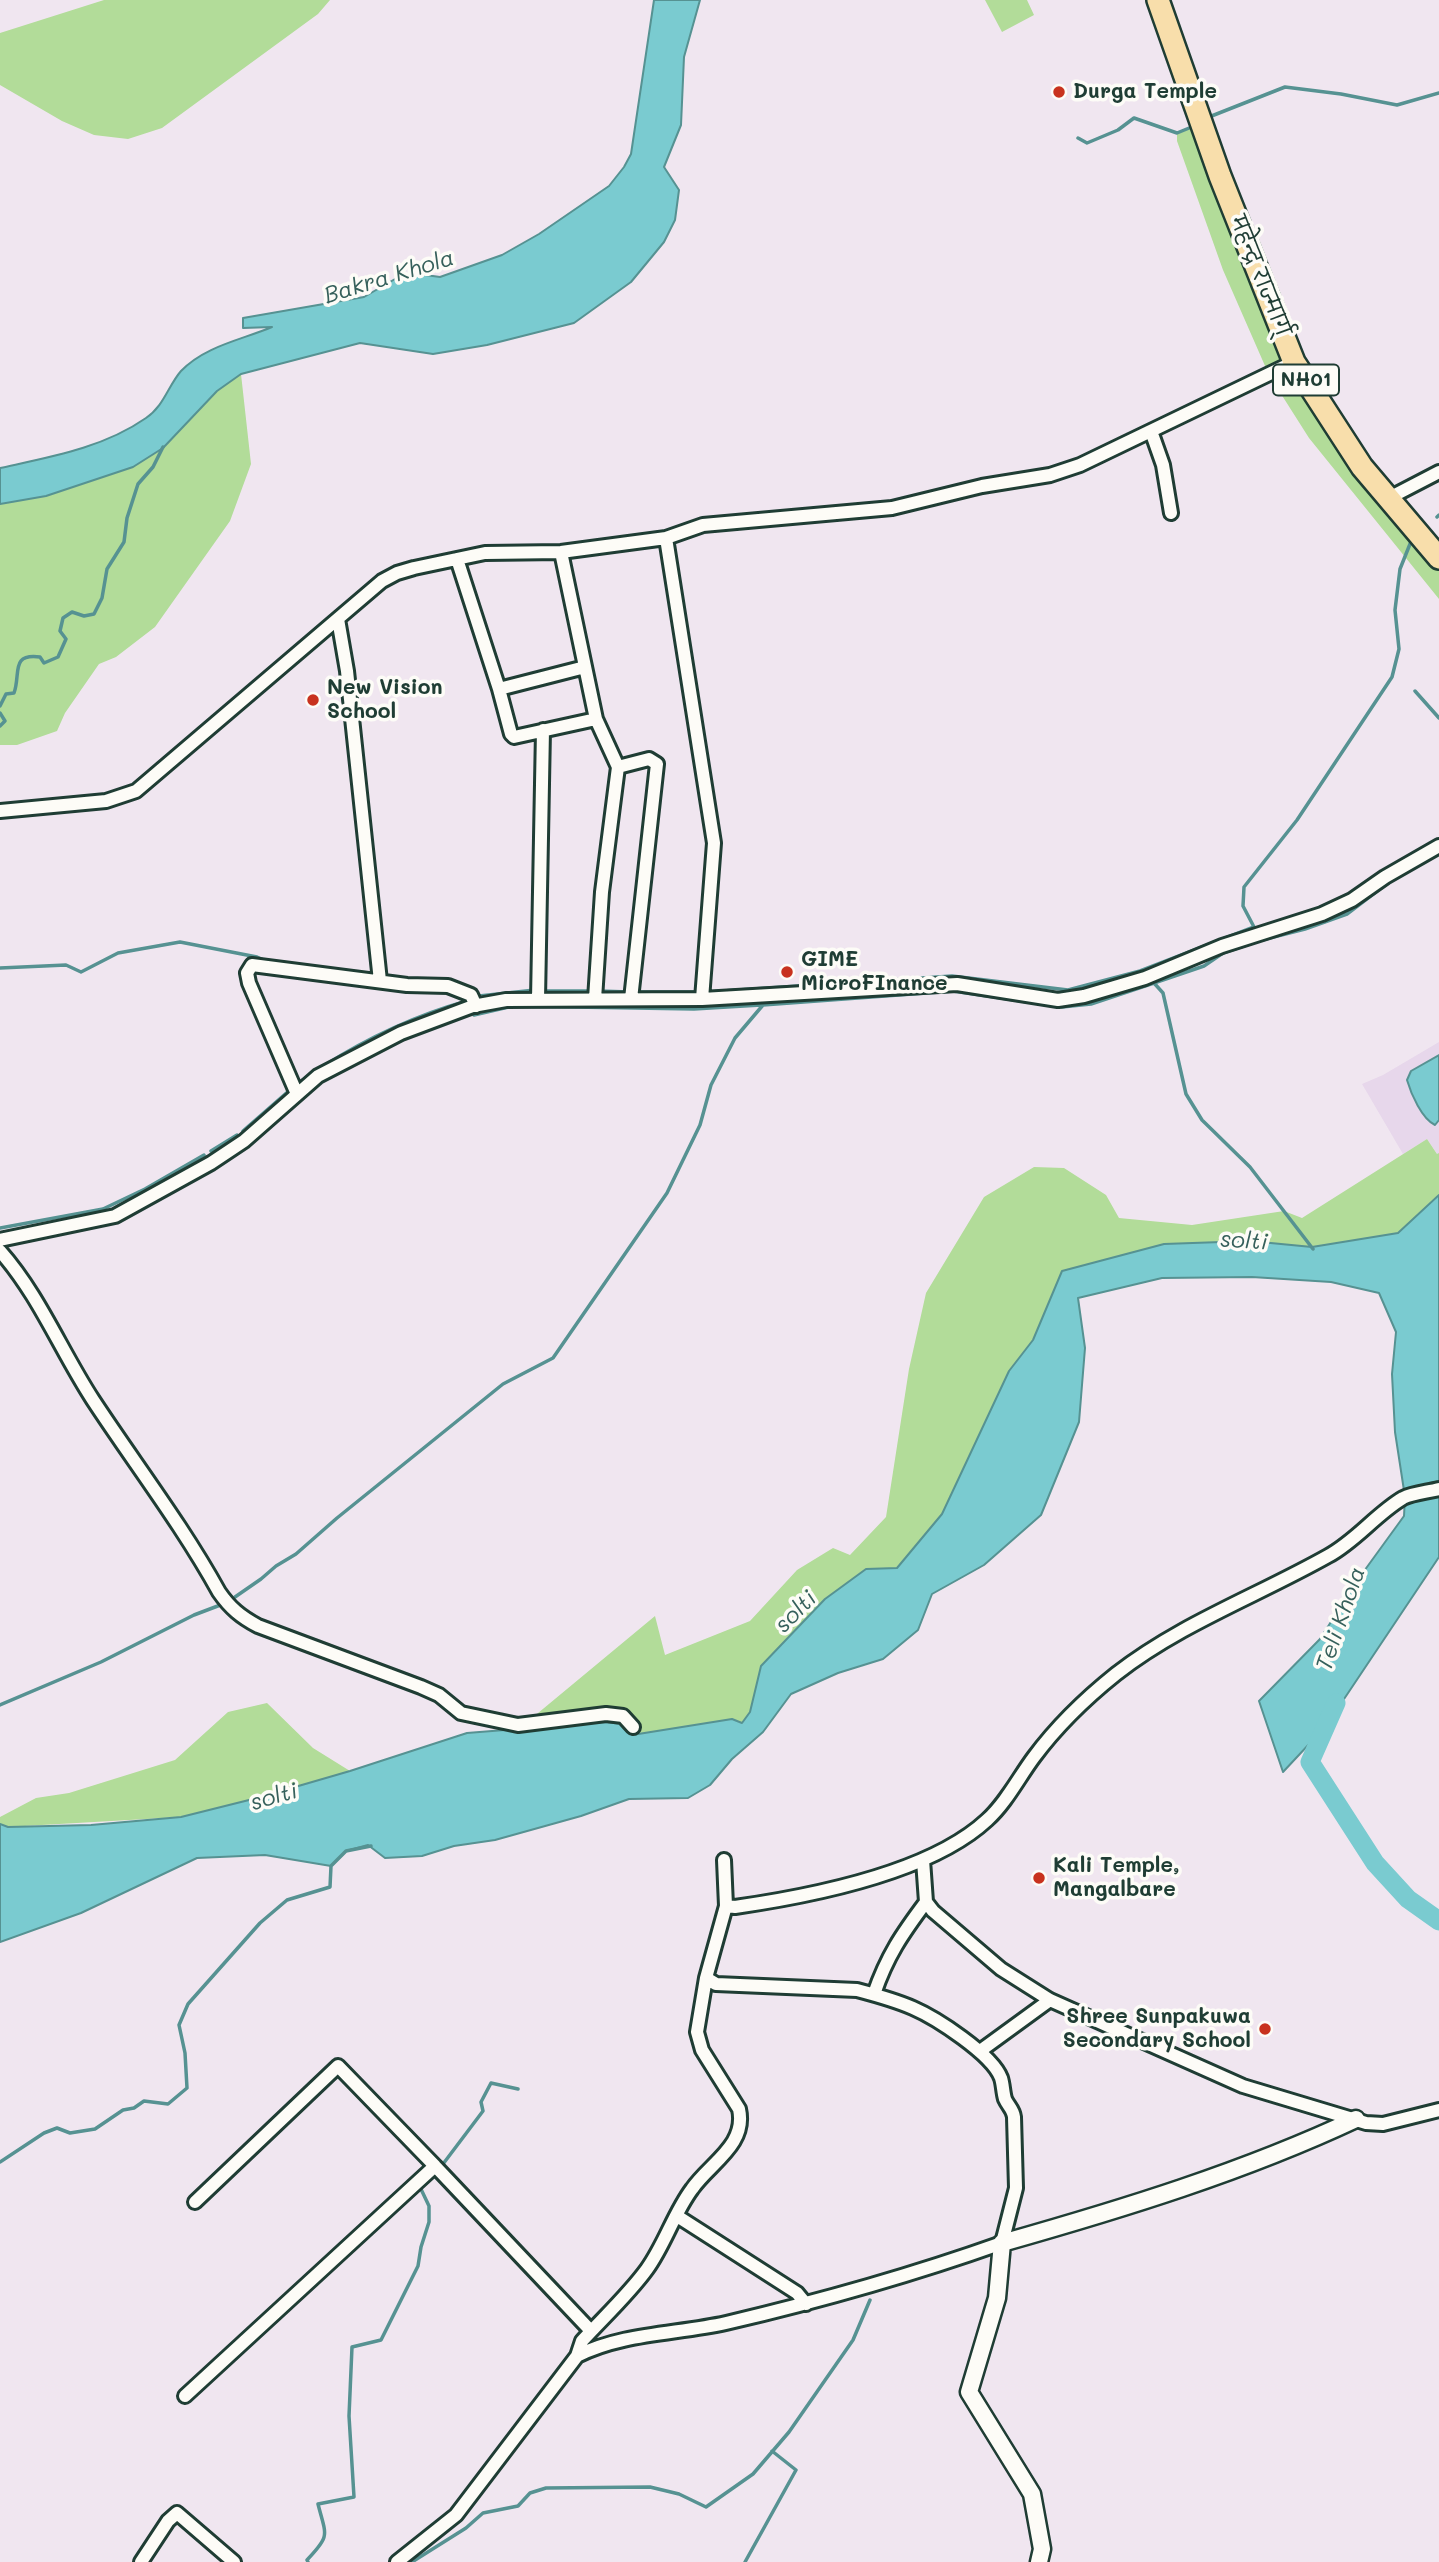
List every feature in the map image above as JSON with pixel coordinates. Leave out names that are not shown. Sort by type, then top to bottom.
[{"type":"highway","name":"महेन्द्र राज्मार्ग्","points":[[1158,0],[1220,176],[1294,362],[1362,467],[1439,558]]},
{"type":"street","points":[[0,811],[106,801],[136,791],[382,582],[397,573],[485,552],[561,552],[666,538],[703,525],[892,508],[982,486],[1051,475],[1080,465],[1294,362]]},
{"type":"street","points":[[1151,431],[1163,465],[1171,513]]},
{"type":"street","points":[[1388,498],[1439,472]]},
{"type":"street","points":[[666,538],[714,843],[702,999]]},
{"type":"street","points":[[561,552],[596,719],[618,767],[601,892],[595,999]]},
{"type":"street","points":[[457,559],[499,689],[510,734],[514,737],[596,719]]},
{"type":"street","points":[[338,619],[347,671],[380,981]]},
{"type":"street","points":[[499,689],[585,667]]},
{"type":"street","points":[[538,999],[543,844],[543,730]]},
{"type":"street","points":[[618,767],[649,759],[657,764],[631,999]]},
{"type":"street","points":[[0,1240],[115,1216],[211,1163],[244,1141],[318,1076],[401,1033],[476,1006],[506,1000],[702,999],[957,984],[1058,1000],[1084,996],[1145,978],[1222,946],[1322,914],[1352,900],[1385,877],[1439,846]]},
{"type":"street","points":[[297,1094],[250,983],[247,969],[252,965],[407,985],[448,986],[471,995],[476,1006]]},
{"type":"street","points":[[0,1251],[19,1272],[93,1399],[129,1450],[224,1599],[242,1618],[421,1687],[439,1695],[461,1713],[518,1725],[606,1714],[623,1716],[633,1727]]},
{"type":"street","points":[[726,1906],[736,1907],[822,1892],[923,1860],[951,1846],[989,1819],[1037,1754],[1084,1700],[1116,1674],[1145,1653],[1197,1623],[1342,1548],[1405,1497],[1439,1489]]},
{"type":"street","points":[[397,2562],[456,2515],[577,2356],[582,2341],[647,2269],[690,2190],[733,2144],[741,2118],[736,2101],[707,2058],[697,2032],[706,1978],[726,1906],[724,1860]]},
{"type":"street","points":[[923,1860],[926,1902],[933,1911],[1001,1969],[1050,2000],[1242,2086],[1366,2123],[1383,2124],[1439,2110]]},
{"type":"street","points":[[874,1994],[896,1942],[926,1902]]},
{"type":"street","points":[[706,1978],[716,1984],[857,1990],[874,1994],[915,2008],[981,2051],[1001,2077],[1004,2096],[1013,2109],[1017,2179],[1011,2214],[1002,2243],[997,2298],[969,2392],[1032,2494],[1042,2549],[1039,2562]]},
{"type":"street","points":[[981,2051],[1050,2000]]},
{"type":"street","points":[[195,2202],[338,2066],[591,2331]]},
{"type":"street","points":[[577,2356],[598,2345],[722,2324],[806,2304],[934,2267],[1002,2243],[1114,2211],[1322,2135],[1356,2119]]},
{"type":"street","points":[[185,2396],[435,2166]]},
{"type":"street","points":[[677,2216],[797,2293],[806,2304]]},
{"type":"street","points":[[141,2562],[168,2521],[177,2513],[234,2562]]},
{"type":"shaded area","points":[[1439,1042],[1439,1153],[1438,1155],[1427,1139],[1403,1154],[1362,1084],[1383,1075]]},
{"type":"green space","points":[[104,0],[330,0],[318,14],[162,128],[128,139],[94,135],[62,121],[0,85],[0,33]]},
{"type":"green space","points":[[985,0],[1027,0],[1034,15],[1002,32]]},
{"type":"green space","points":[[1194,126],[1294,362],[1439,558],[1439,599],[1309,438],[1269,375],[1223,270],[1177,141],[1177,133]]},
{"type":"green space","points":[[241,374],[251,464],[230,521],[155,627],[116,657],[99,664],[65,713],[57,731],[17,745],[0,745],[0,504],[46,496],[163,448],[217,391]]},
{"type":"green space","points":[[1427,1139],[1437,1154],[1439,1153],[1439,1195],[1398,1233],[1312,1247],[1250,1241],[1062,1271],[1033,1340],[1009,1371],[942,1514],[897,1568],[761,1666],[750,1712],[742,1723],[732,1719],[632,1735],[520,1728],[655,1616],[665,1655],[750,1621],[797,1570],[833,1548],[850,1555],[886,1517],[909,1369],[926,1293],[984,1197],[1034,1167],[1064,1168],[1106,1195],[1119,1218],[1192,1225],[1284,1211],[1302,1218]]},
{"type":"green space","points":[[267,1703],[313,1748],[350,1771],[181,1817],[7,1827],[0,1824],[0,1817],[36,1798],[69,1793],[175,1760],[228,1712]]},
{"type":"water","points":[[654,0],[700,0],[684,57],[681,125],[664,167],[679,190],[675,220],[664,242],[631,282],[574,323],[487,345],[433,354],[360,343],[241,374],[217,391],[163,448],[133,467],[46,496],[0,504],[0,468],[76,450],[112,437],[152,413],[181,371],[201,355],[272,327],[243,328],[243,318],[364,297],[411,273],[440,277],[502,255],[539,234],[609,186],[631,154]]},
{"type":"water","points":[[1439,1055],[1439,1120],[1435,1125],[1421,1112],[1407,1080],[1411,1071]]},
{"type":"water","name":"solti","points":[[1439,1195],[1439,1557],[1326,1726],[1283,1772],[1259,1701],[1320,1639],[1359,1578],[1404,1516],[1405,1497],[1395,1432],[1392,1374],[1396,1332],[1379,1293],[1331,1282],[1252,1277],[1162,1278],[1078,1298],[1085,1348],[1079,1422],[1041,1515],[984,1565],[932,1594],[918,1630],[883,1659],[838,1673],[791,1694],[763,1732],[732,1759],[710,1785],[688,1798],[629,1799],[581,1816],[495,1840],[454,1846],[422,1856],[385,1858],[368,1845],[346,1851],[331,1866],[265,1855],[197,1858],[81,1913],[0,1942],[0,1824],[8,1827],[91,1825],[181,1817],[350,1771],[467,1733],[605,1722],[622,1724],[632,1735],[732,1719],[742,1723],[750,1712],[761,1666],[825,1599],[866,1569],[897,1568],[942,1514],[1009,1371],[1033,1340],[1062,1271],[1164,1244],[1250,1241],[1312,1247],[1398,1233]]},
{"type":"waterway","points":[[1209,117],[1285,87],[1397,105],[1439,93]]},
{"type":"waterway","points":[[1078,138],[1087,143],[1118,130],[1134,118],[1177,133],[1194,126]]},
{"type":"waterway","points":[[0,706],[6,694],[14,693],[18,666],[24,658],[40,657],[44,663],[58,657],[66,639],[60,631],[63,618],[72,612],[84,616],[94,614],[102,598],[107,569],[124,542],[127,518],[138,484],[153,467],[163,447]]},
{"type":"waterway","points":[[707,992],[952,976],[1068,990],[1140,971],[1254,927],[1243,906],[1244,887],[1297,820],[1392,677],[1399,649],[1395,610],[1400,569],[1412,539]]},
{"type":"waterway","points":[[1415,691],[1439,718]]},
{"type":"waterway","points":[[0,713],[5,721],[0,726]]},
{"type":"waterway","points":[[1154,983],[1204,966],[1223,953],[1347,914],[1393,879]]},
{"type":"waterway","points":[[0,968],[66,965],[81,972],[118,953],[180,942],[257,957],[268,962]]},
{"type":"waterway","points":[[235,1597],[296,1554],[503,1384],[553,1358],[667,1193],[700,1125],[711,1085],[735,1038],[763,1005],[953,991],[1062,1007],[1091,1004],[1154,983],[1163,993],[1186,1094],[1202,1120],[1250,1167],[1313,1249]]},
{"type":"waterway","points":[[475,992],[479,996],[535,990]]},
{"type":"waterway","points":[[544,991],[593,991]]},
{"type":"waterway","points":[[599,991],[629,992]]},
{"type":"waterway","points":[[635,992],[700,992]]},
{"type":"waterway","points":[[322,1067],[392,1029],[467,1001]]},
{"type":"waterway","points":[[474,1015],[513,1006],[694,1009],[761,1005]]},
{"type":"waterway","points":[[297,1084],[310,1075]]},
{"type":"waterway","points":[[243,1131],[291,1089]]},
{"type":"waterway","points":[[211,1151],[237,1135]]},
{"type":"waterway","points":[[0,1228],[103,1209],[145,1189],[204,1155]]},
{"type":"waterway","points":[[0,1705],[101,1662],[194,1615],[223,1604]]},
{"type":"waterway","name":"Teli Khola","points":[[1336,1703],[1310,1762],[1375,1863],[1408,1899],[1439,1921]]},
{"type":"waterway","points":[[0,2162],[44,2133],[57,2128],[70,2133],[95,2129],[123,2110],[134,2108],[144,2101],[168,2104],[187,2088],[185,2053],[179,2025],[188,2004],[260,1923],[287,1900],[330,1887],[331,1866],[346,1851],[371,1846]]},
{"type":"waterway","points":[[440,2168],[483,2111],[481,2102],[491,2083],[518,2089]]},
{"type":"waterway","points":[[308,2562],[324,2535],[318,2504],[354,2497],[349,2416],[352,2347],[381,2340],[418,2266],[429,2222],[429,2206],[421,2186]]},
{"type":"waterway","points":[[412,2562],[466,2528],[483,2513],[518,2506],[530,2493],[546,2488],[650,2487],[679,2494],[706,2507],[753,2474],[789,2432],[853,2340],[870,2300]]},
{"type":"waterway","points":[[745,2562],[796,2470],[772,2451]]},
{"type":"place","name":"Durga Temple","points":[[1059,92]]},
{"type":"place","name":"New Vision School","points":[[313,700]]},
{"type":"place","name":"GIME MicroFInance","points":[[787,972]]},
{"type":"place","name":"Kali Temple, Mangalbare","points":[[1039,1878]]},
{"type":"place","name":"Shree Sunpakuwa Secondary School","points":[[1265,2029]]},
{"type":"water label","name":"Bakra Khola","points":[[389,277]]}]
